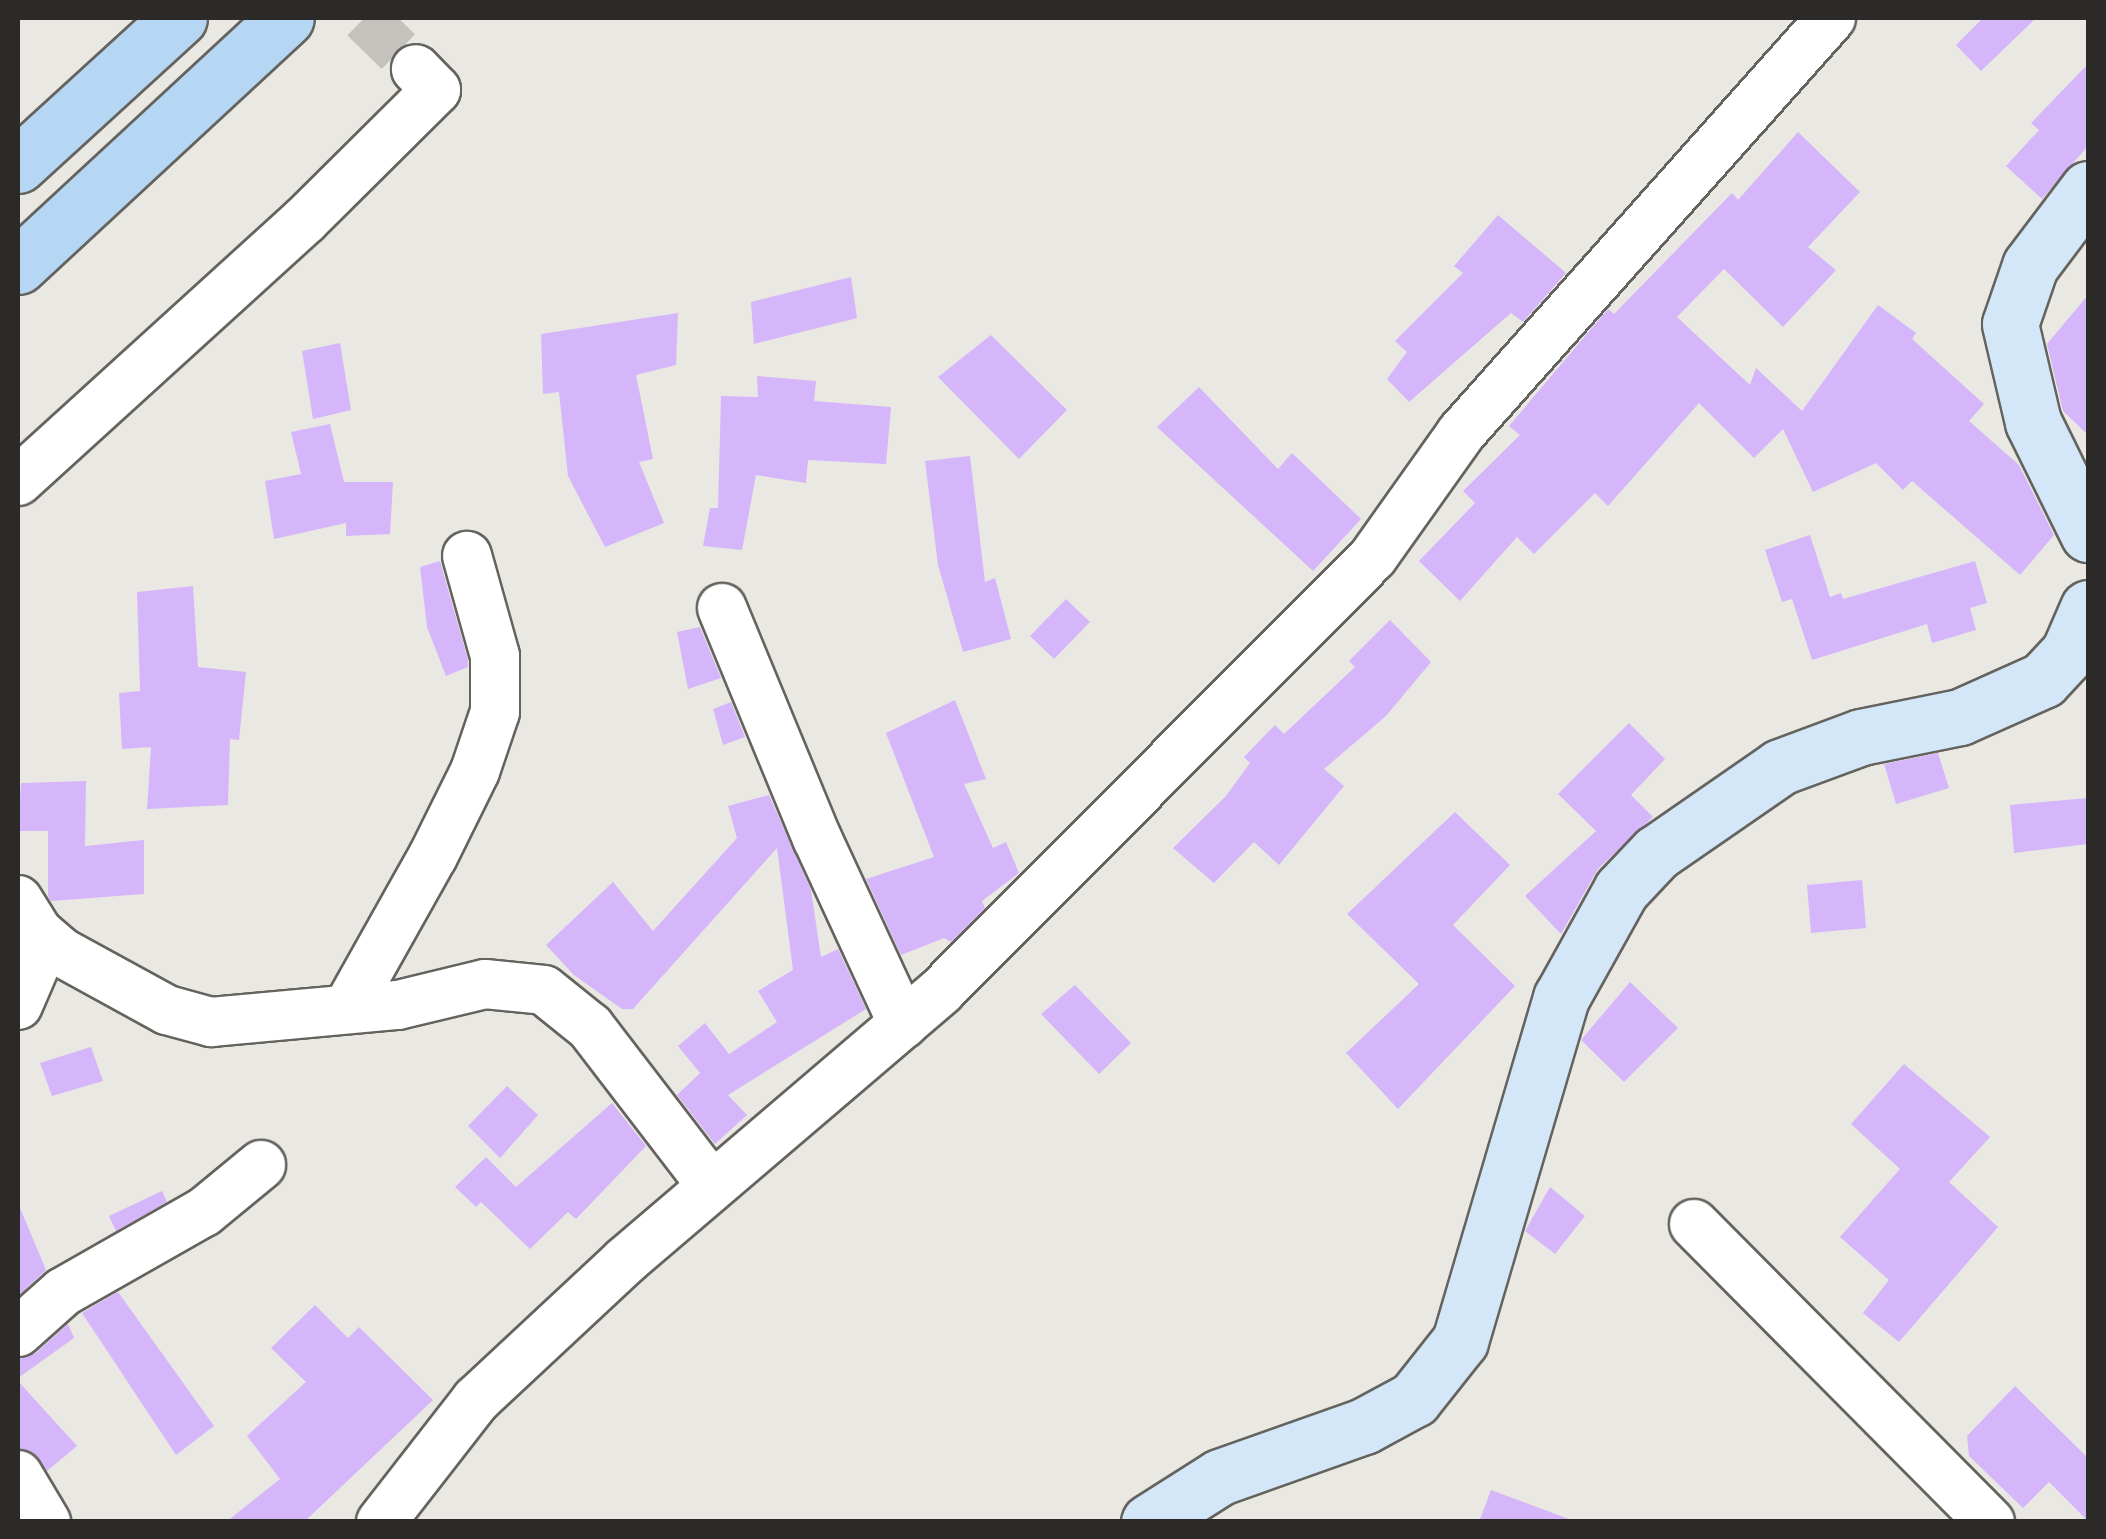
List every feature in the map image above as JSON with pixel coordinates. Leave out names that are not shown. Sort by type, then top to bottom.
[{"type":"highway","points":[[18,165],[178,18]]},
{"type":"highway","points":[[18,266],[286,18]]},
{"type":"main road","points":[[2088,189],[2030,266],[2010,324],[2033,422],[2088,534]]},
{"type":"main road","points":[[1149,1522],[1220,1477],[1364,1426],[1414,1400],[1460,1341],[1561,998],[1621,890],[1656,853],[1780,767],[1862,737],[1960,717],[2043,680],[2069,652],[2088,608]]},
{"type":"street","points":[[381,1522],[476,1400],[712,1186],[904,1024],[1373,558],[1461,433],[1832,18]]},
{"type":"street","points":[[18,480],[304,221],[436,90],[416,70]]},
{"type":"street","points":[[347,1009],[441,839],[495,712],[495,656],[467,556]]},
{"type":"street","points":[[722,608],[817,838],[904,1024]]},
{"type":"street","points":[[18,900],[46,940],[120,986],[190,1018],[212,1022],[398,1005],[485,984],[544,990],[590,1027],[712,1186]]},
{"type":"street","points":[[18,1004],[46,940]]},
{"type":"street","points":[[18,1332],[63,1292],[204,1212],[261,1165]]},
{"type":"street","points":[[1694,1224],[1990,1522]]},
{"type":"street","points":[[18,1475],[46,1522]]},
{"type":"building","points":[[1983,18],[2036,18],[1981,71],[1956,45]]},
{"type":"building","points":[[2088,64],[2088,146],[2042,199],[2006,166],[2039,130],[2031,123]]},
{"type":"building","points":[[1798,132],[1860,192],[1808,247],[1836,270],[1783,327],[1724,269],[1677,317],[1750,385],[1756,368],[1802,411],[1878,305],[1916,333],[1912,339],[1984,404],[1969,421],[2019,465],[2054,535],[2020,575],[1912,481],[1903,490],[1876,463],[1813,492],[1783,429],[1754,458],[1699,403],[1608,506],[1595,493],[1534,554],[1517,537],[1460,601],[1419,561],[1475,503],[1463,491],[1520,435],[1509,426],[1608,309],[1614,314],[1732,193],[1738,200]]},
{"type":"building","points":[[1498,215],[1566,273],[1523,322],[1511,313],[1409,402],[1387,379],[1407,352],[1395,341],[1463,273],[1454,266]]},
{"type":"building","points":[[851,277],[857,318],[754,344],[751,302]]},
{"type":"building","points":[[2088,295],[2088,435],[2063,411],[2047,344]]},
{"type":"building","points":[[678,313],[676,365],[636,375],[653,459],[639,462],[664,523],[605,547],[568,476],[559,392],[543,394],[541,334]]},
{"type":"building","points":[[991,335],[1067,410],[1019,459],[938,377]]},
{"type":"building","points":[[340,343],[351,410],[313,419],[302,351]]},
{"type":"building","points":[[757,376],[816,381],[814,401],[891,407],[886,464],[808,460],[806,483],[756,475],[742,550],[703,546],[710,508],[718,508],[721,396],[758,397]]},
{"type":"building","points":[[1199,387],[1278,469],[1292,453],[1361,519],[1313,571],[1157,427]]},
{"type":"building","points":[[330,424],[344,482],[393,482],[390,534],[346,536],[346,523],[274,539],[265,481],[301,474],[291,432]]},
{"type":"building","points":[[970,456],[985,582],[995,578],[1011,639],[963,652],[938,565],[925,461]]},
{"type":"building","points":[[1810,535],[1830,597],[1841,593],[1843,599],[1975,561],[1987,603],[1970,608],[1976,630],[1932,643],[1927,624],[1812,660],[1792,599],[1782,602],[1765,550]]},
{"type":"building","points":[[440,561],[468,660],[468,667],[446,676],[427,627],[420,567]]},
{"type":"building","points":[[193,586],[198,667],[246,672],[239,740],[230,739],[228,805],[147,809],[151,747],[122,749],[119,693],[140,691],[137,592]]},
{"type":"building","points":[[1066,599],[1090,622],[1054,659],[1030,636]]},
{"type":"building","points":[[1390,620],[1431,662],[1386,716],[1324,769],[1344,786],[1279,865],[1254,842],[1214,883],[1173,848],[1226,796],[1250,763],[1244,757],[1275,725],[1284,734],[1355,667],[1349,661]]},
{"type":"building","points":[[700,627],[721,678],[688,689],[677,632]]},
{"type":"building","points":[[955,700],[986,779],[964,784],[993,848],[1006,842],[1019,873],[982,901],[985,908],[951,942],[944,938],[901,955],[866,879],[934,857],[886,733]]},
{"type":"building","points":[[731,702],[745,737],[723,745],[713,709]]},
{"type":"building","points":[[1629,723],[1665,759],[1631,795],[1653,817],[1598,869],[1561,934],[1525,896],[1596,831],[1558,794]]},
{"type":"building","points":[[1938,753],[1949,788],[1896,804],[1884,764]]},
{"type":"building","points":[[86,781],[85,846],[144,840],[144,894],[51,901],[48,896],[48,831],[18,831],[21,783]]},
{"type":"building","points":[[769,795],[811,890],[821,957],[838,949],[866,1009],[728,1095],[747,1115],[715,1144],[677,1095],[700,1073],[678,1046],[705,1023],[729,1054],[777,1022],[758,991],[793,970],[777,848],[633,1009],[622,1009],[574,975],[546,945],[613,882],[653,931],[737,838],[728,806]]},
{"type":"building","points":[[2088,798],[2088,844],[2014,853],[2010,805]]},
{"type":"building","points":[[1455,812],[1510,865],[1453,925],[1515,986],[1398,1109],[1346,1053],[1419,984],[1347,914]]},
{"type":"building","points":[[1862,880],[1866,928],[1811,933],[1807,885]]},
{"type":"building","points":[[1630,982],[1678,1028],[1624,1082],[1581,1040]]},
{"type":"building","points":[[1075,985],[1131,1043],[1099,1074],[1041,1014]]},
{"type":"building","points":[[91,1047],[103,1081],[52,1096],[40,1063]]},
{"type":"building","points":[[1904,1064],[1990,1137],[1949,1182],[1998,1227],[1899,1342],[1863,1313],[1889,1280],[1840,1237],[1900,1169],[1851,1124]]},
{"type":"building","points":[[507,1086],[538,1115],[500,1158],[468,1126]]},
{"type":"building","points":[[612,1103],[646,1146],[576,1219],[568,1212],[530,1249],[481,1202],[476,1207],[455,1187],[486,1157],[516,1187]]},
{"type":"building","points":[[1550,1187],[1585,1216],[1555,1254],[1525,1231]]},
{"type":"building","points":[[162,1191],[167,1202],[116,1231],[109,1216]]},
{"type":"building","points":[[18,1203],[46,1270],[18,1296]]},
{"type":"building","points":[[118,1292],[214,1426],[176,1455],[82,1313]]},
{"type":"building","points":[[315,1305],[348,1338],[359,1327],[433,1400],[304,1522],[226,1522],[280,1479],[247,1436],[306,1382],[271,1348]]},
{"type":"building","points":[[68,1324],[74,1338],[18,1378],[18,1359],[36,1353]]},
{"type":"building","points":[[18,1381],[77,1446],[47,1471],[32,1452],[18,1448]]},
{"type":"building","points":[[2015,1386],[2088,1458],[2088,1521],[2049,1482],[2023,1508],[1969,1456],[1967,1436]]},
{"type":"building","points":[[1491,1490],[1569,1519],[1568,1522],[1479,1522]]},
{"type":"tunnel","points":[[364,18],[416,69]]}]
